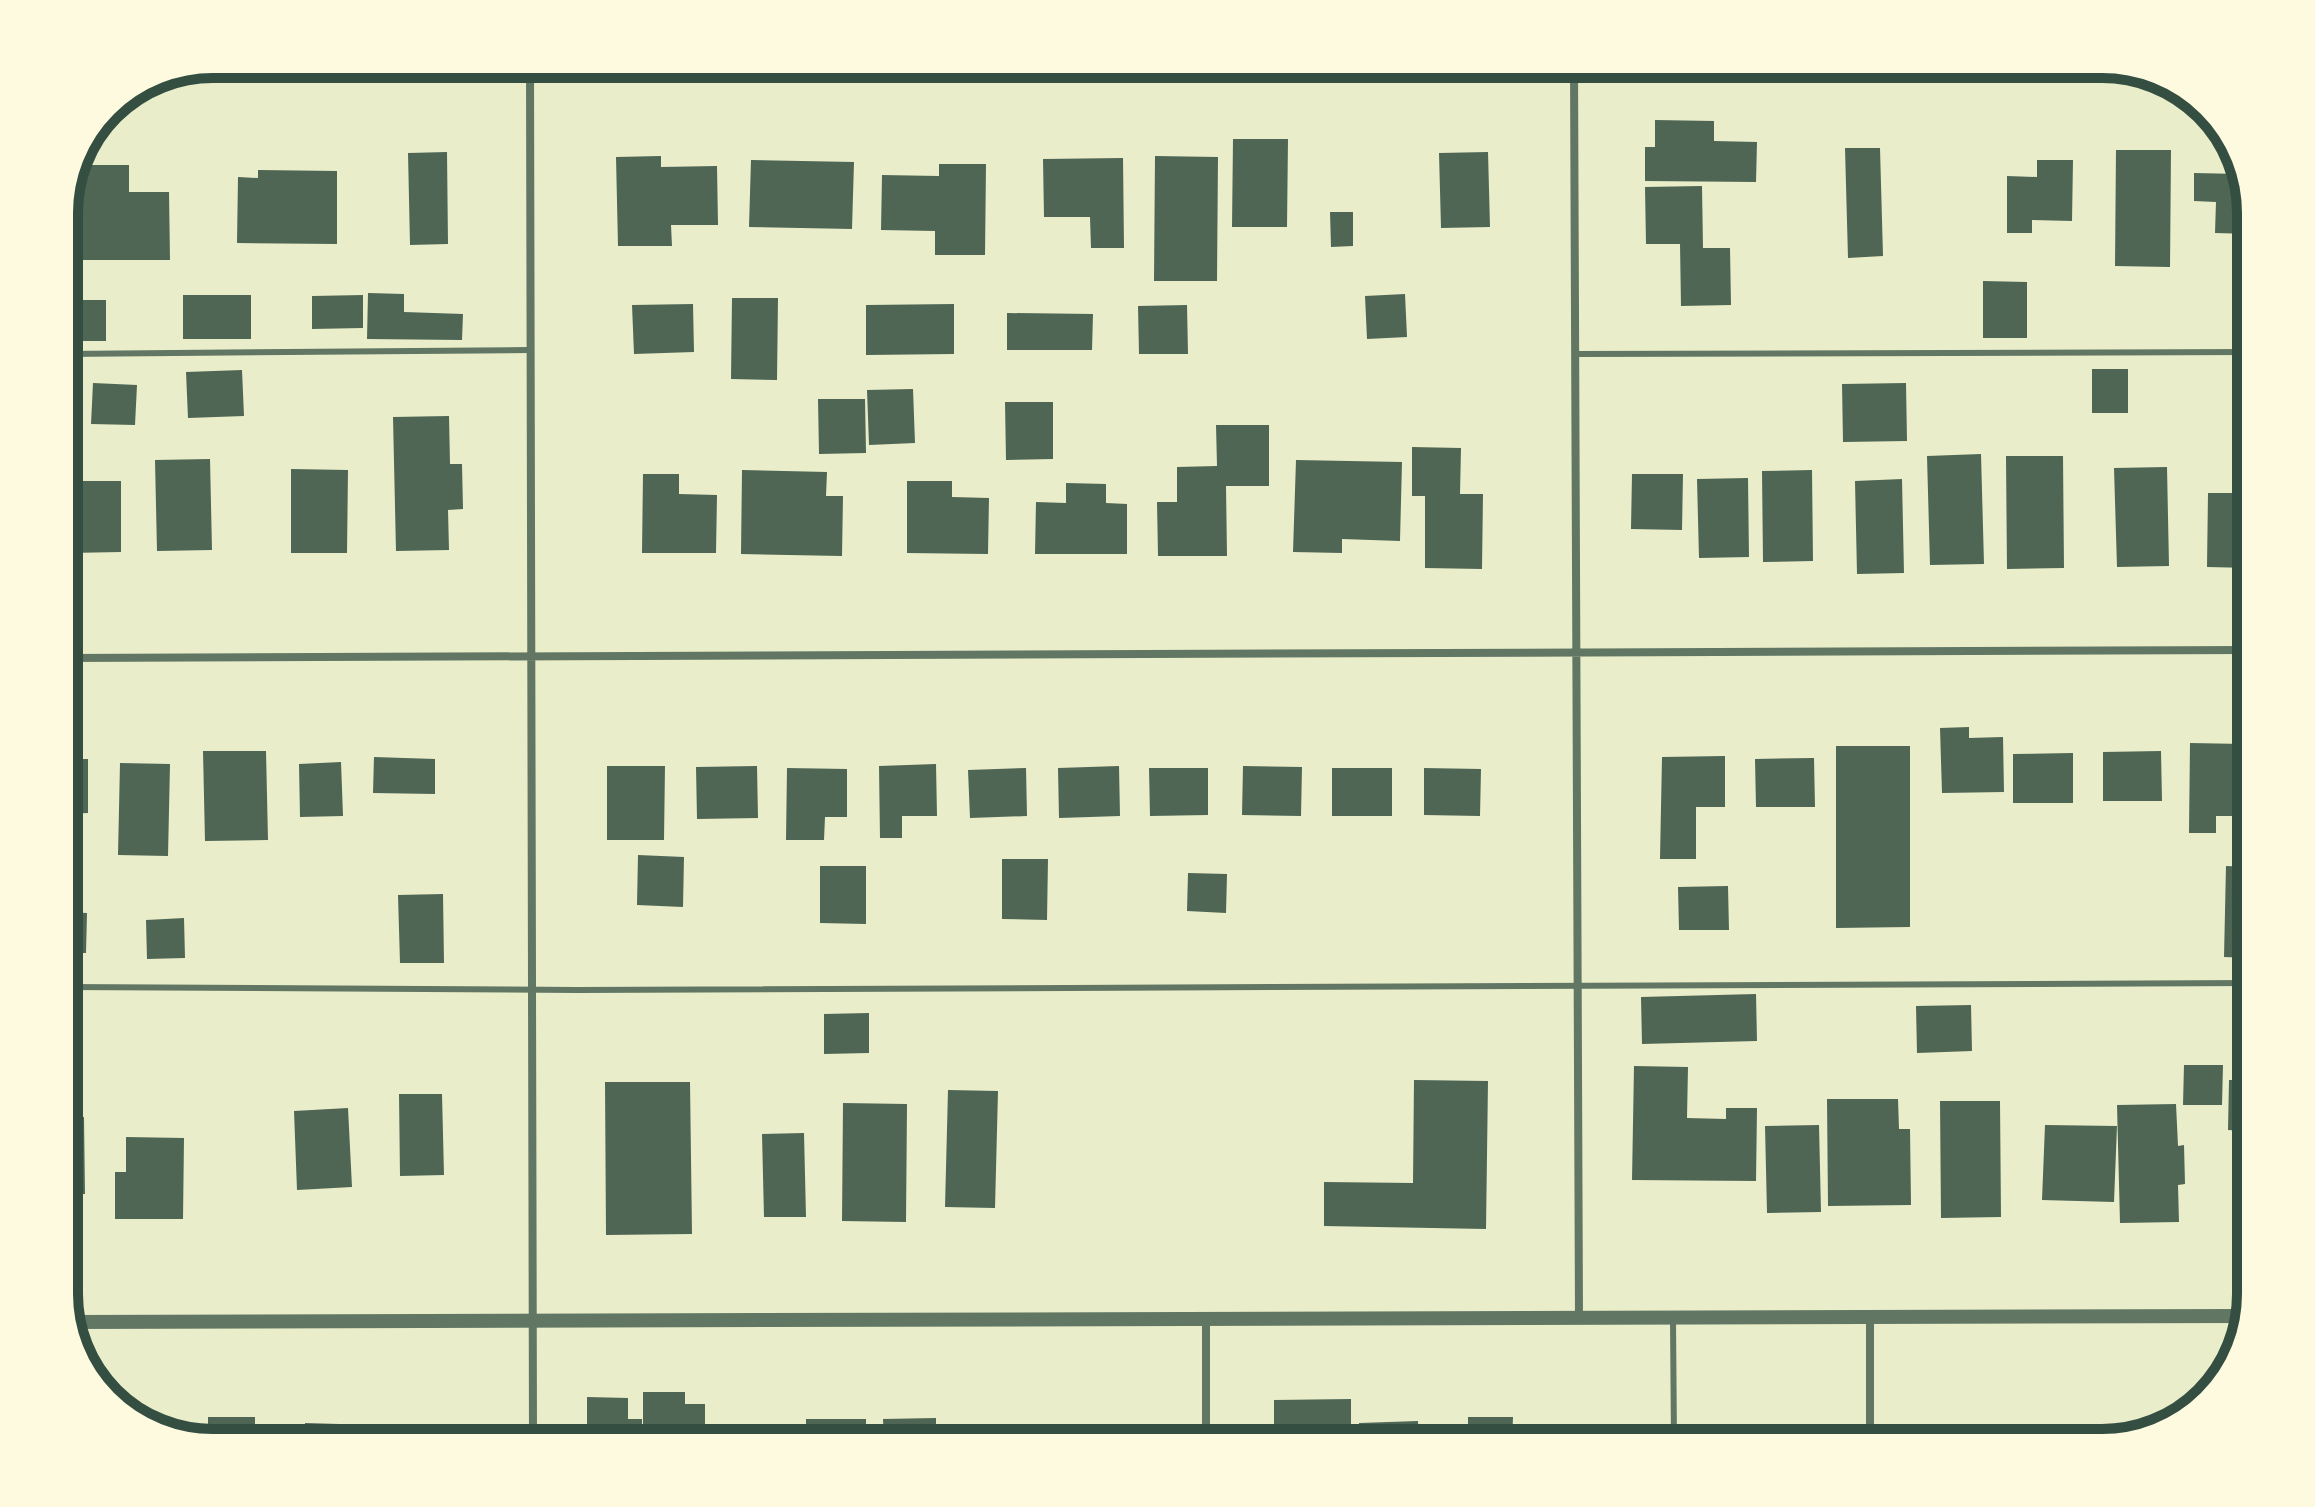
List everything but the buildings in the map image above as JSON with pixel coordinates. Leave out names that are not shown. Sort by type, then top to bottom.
[{"type":"street","points":[[530,78],[533,1429]]},
{"type":"street","points":[[1574,78],[1579,1319]]},
{"type":"street","points":[[78,658],[2237,650]]},
{"type":"street","points":[[82,1322],[2234,1316]]},
{"type":"street","points":[[1870,1318],[1870,1429]]},
{"type":"street","points":[[1206,1320],[1206,1429]]},
{"type":"lane","points":[[78,354],[530,350]]},
{"type":"lane","points":[[1575,354],[2237,352]]},
{"type":"lane","points":[[78,987],[532,990],[2237,983]]},
{"type":"lane","points":[[1673,1319],[1674,1429]]}]
